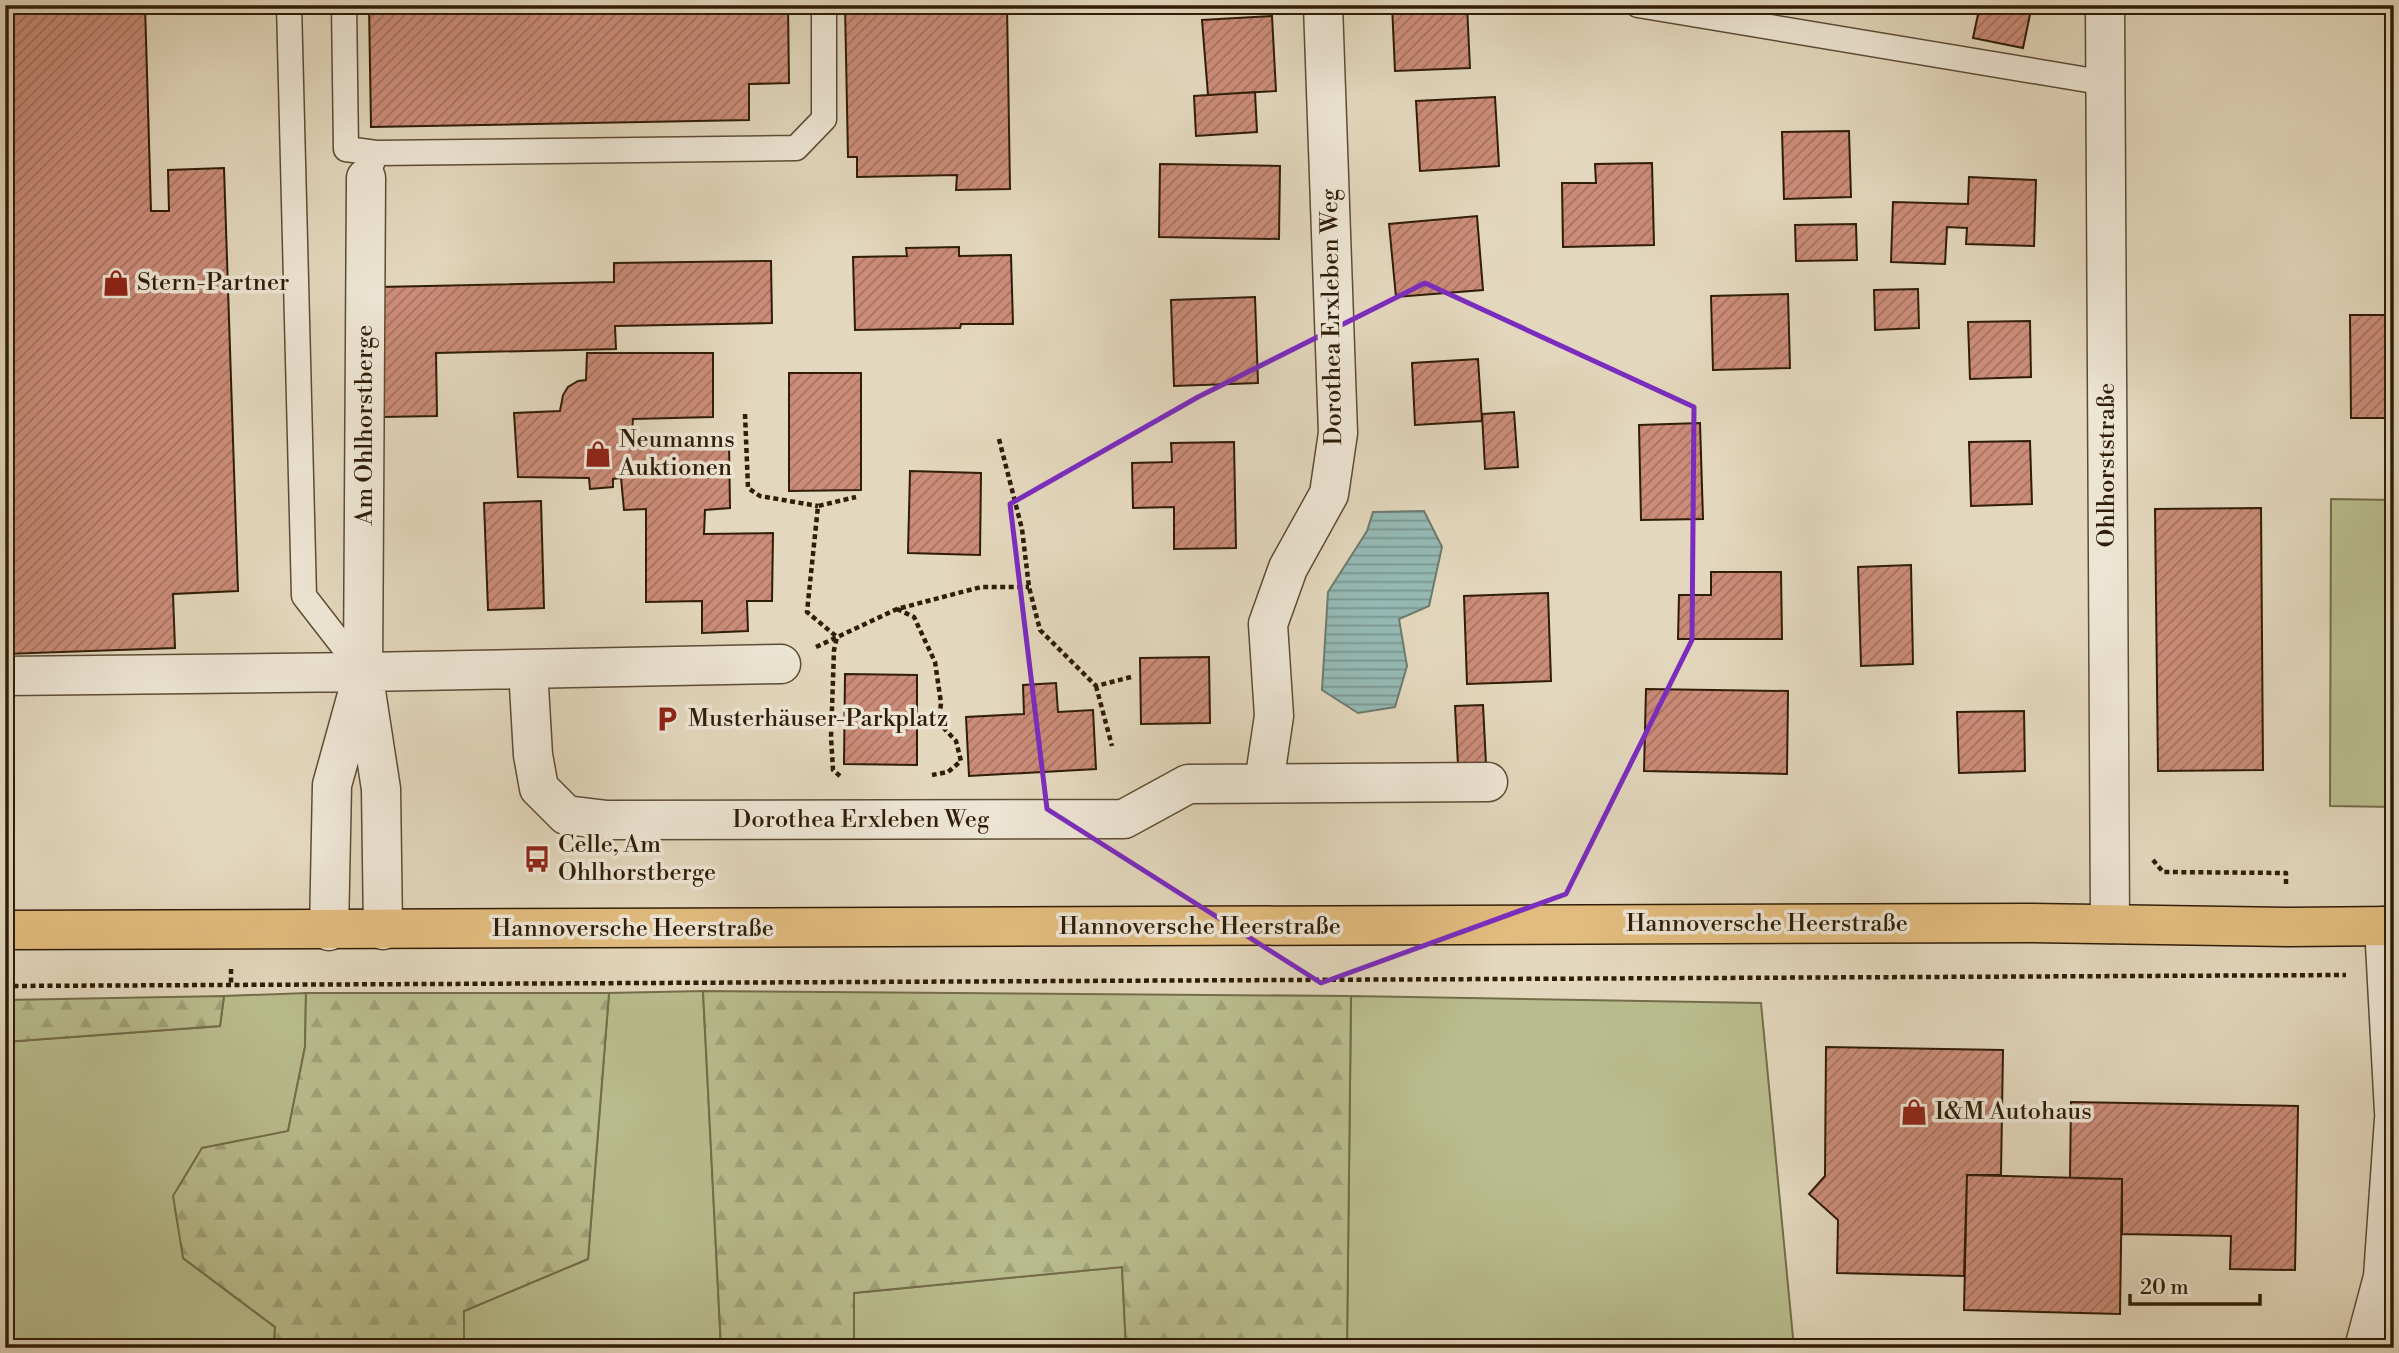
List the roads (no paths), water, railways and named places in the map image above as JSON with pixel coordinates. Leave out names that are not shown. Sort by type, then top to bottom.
[{"type":"main road","name":"Hannoversche Heerstraße","points":[[5,930],[2110,924],[2389,926]]},
{"type":"street","name":"Dorothea Erxleben Weg","points":[[1264,783],[1274,716],[1268,624],[1288,568],[1329,494],[1338,433],[1323,5]]},
{"type":"street","name":"Ohlhorststraße","points":[[2105,5],[2110,924]]},
{"type":"street","name":"Am Ohlhorstberge","points":[[371,166],[363,672],[381,789],[383,930]]},
{"type":"street","points":[[5,676],[780,664]]},
{"type":"street","name":"Dorothea Erxleben Weg","points":[[528,669],[533,755],[539,789],[566,815],[607,820],[1124,819],[1188,784],[1488,782]]},
{"type":"street","name":"Am Ohlhorstberge","points":[[329,931],[332,785],[363,672]]},
{"type":"street","points":[[2389,926],[2386,974],[2394,1112]]},
{"type":"street","points":[[2364,1348],[2384,1277],[2394,1119]]},
{"type":"lane","points":[[289,5],[303,596],[363,672]]},
{"type":"lane","points":[[344,5],[345,149],[371,166],[796,148],[824,119],[824,5]]},
{"type":"lane","points":[[1638,5],[2106,83]]},
{"type":"water","points":[[1424,511],[1442,547],[1429,606],[1399,619],[1407,666],[1395,707],[1358,713],[1322,690],[1328,592],[1367,531],[1373,512]]},
{"type":"place","name":"Stern-Partner","points":[[116,283]]},
{"type":"place","name":"Neumanns Auktionen","points":[[598,454]]},
{"type":"place","name":"Musterhäuser-Parkplatz","points":[[667,719]]},
{"type":"place","name":"Celle, Am Ohlhorstberge","points":[[537,859]]},
{"type":"place","name":"I&M Autohaus","points":[[1914,1112]]}]
